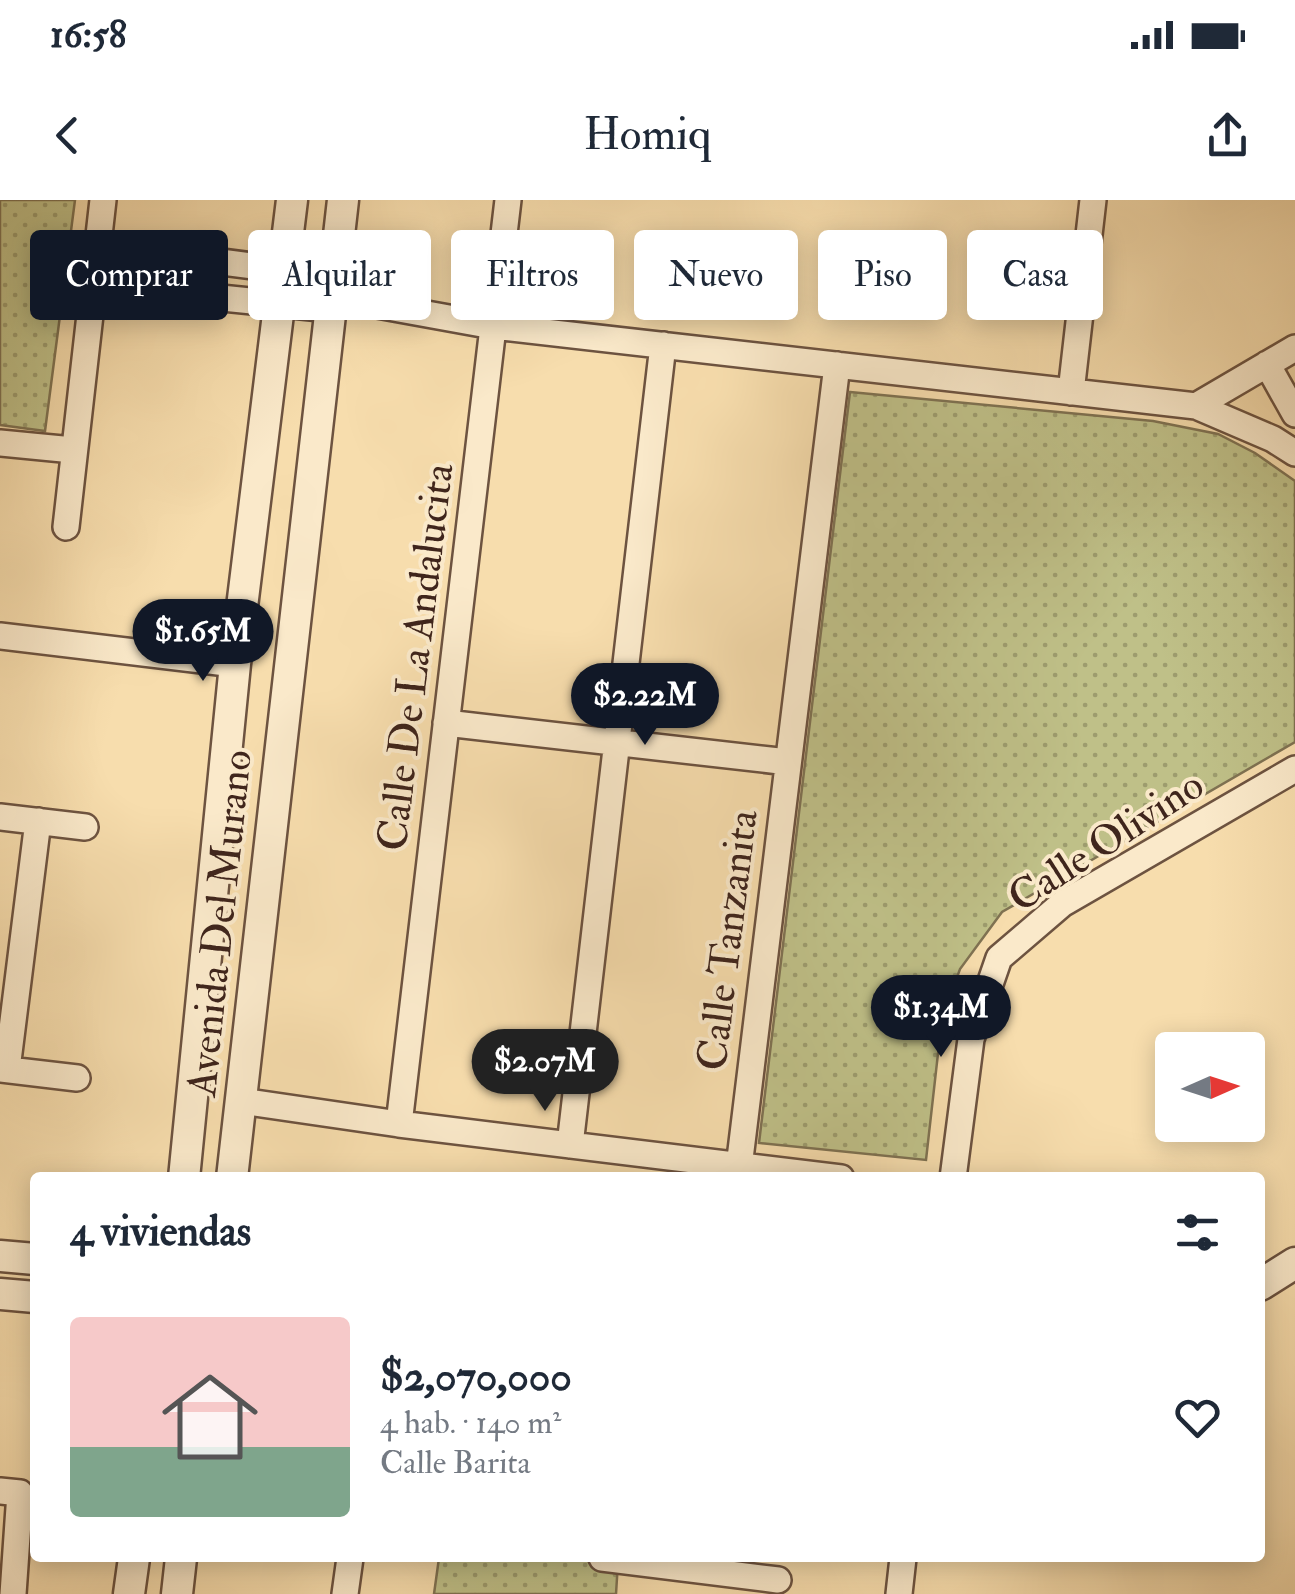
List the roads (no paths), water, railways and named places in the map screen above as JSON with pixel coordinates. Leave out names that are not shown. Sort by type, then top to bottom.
[{"type":"street","points":[[100,230],[103,200]]},
{"type":"street","name":"Avenida Del Murano","points":[[288,230],[292,200]]},
{"type":"street","name":"Avenida Del Murano","points":[[341,230],[342,200]]},
{"type":"street","name":"Calle De La Andalucita","points":[[399,1124],[508,200]]},
{"type":"street","points":[[1072,392],[1090,201]]},
{"type":"street","points":[[431,314],[493,326],[1196,406],[1295,453]]},
{"type":"street","points":[[66,527],[90,320]]},
{"type":"street","name":"Avenida Del Murano","points":[[185,1172],[235,664],[277,320]]},
{"type":"street","name":"Avenida Del Murano","points":[[233,1172],[337,320]]},
{"type":"street","points":[[570,1145],[663,345]]},
{"type":"street","points":[[1196,406],[1295,348]]},
{"type":"street","points":[[1267,364],[1295,414]]},
{"type":"street","name":"Calle Tanzanita","points":[[740,1167],[837,365]]},
{"type":"street","points":[[0,443],[73,450]]},
{"type":"street","points":[[0,636],[235,664]]},
{"type":"street","points":[[446,724],[788,762]]},
{"type":"street","name":"Calle Olivino","points":[[954,1172],[971,1039],[999,958],[1062,904],[1295,770]]},
{"type":"street","points":[[0,817],[85,828]]},
{"type":"street","points":[[38,821],[4,1069],[77,1078]]},
{"type":"street","points":[[242,1102],[786,1172]]},
{"type":"street","points":[[0,1256],[30,1259]]},
{"type":"street","points":[[1265,1281],[1295,1263]]},
{"type":"street","points":[[0,1294],[30,1297]]},
{"type":"street","points":[[10,1492],[13,1594]]},
{"type":"street","points":[[129,1594],[133,1562]]},
{"type":"street","points":[[177,1594],[181,1562]]},
{"type":"street","points":[[346,1594],[350,1562]]},
{"type":"street","points":[[621,1562],[719,1583],[778,1580]]},
{"type":"street","points":[[899,1594],[903,1562]]}]
